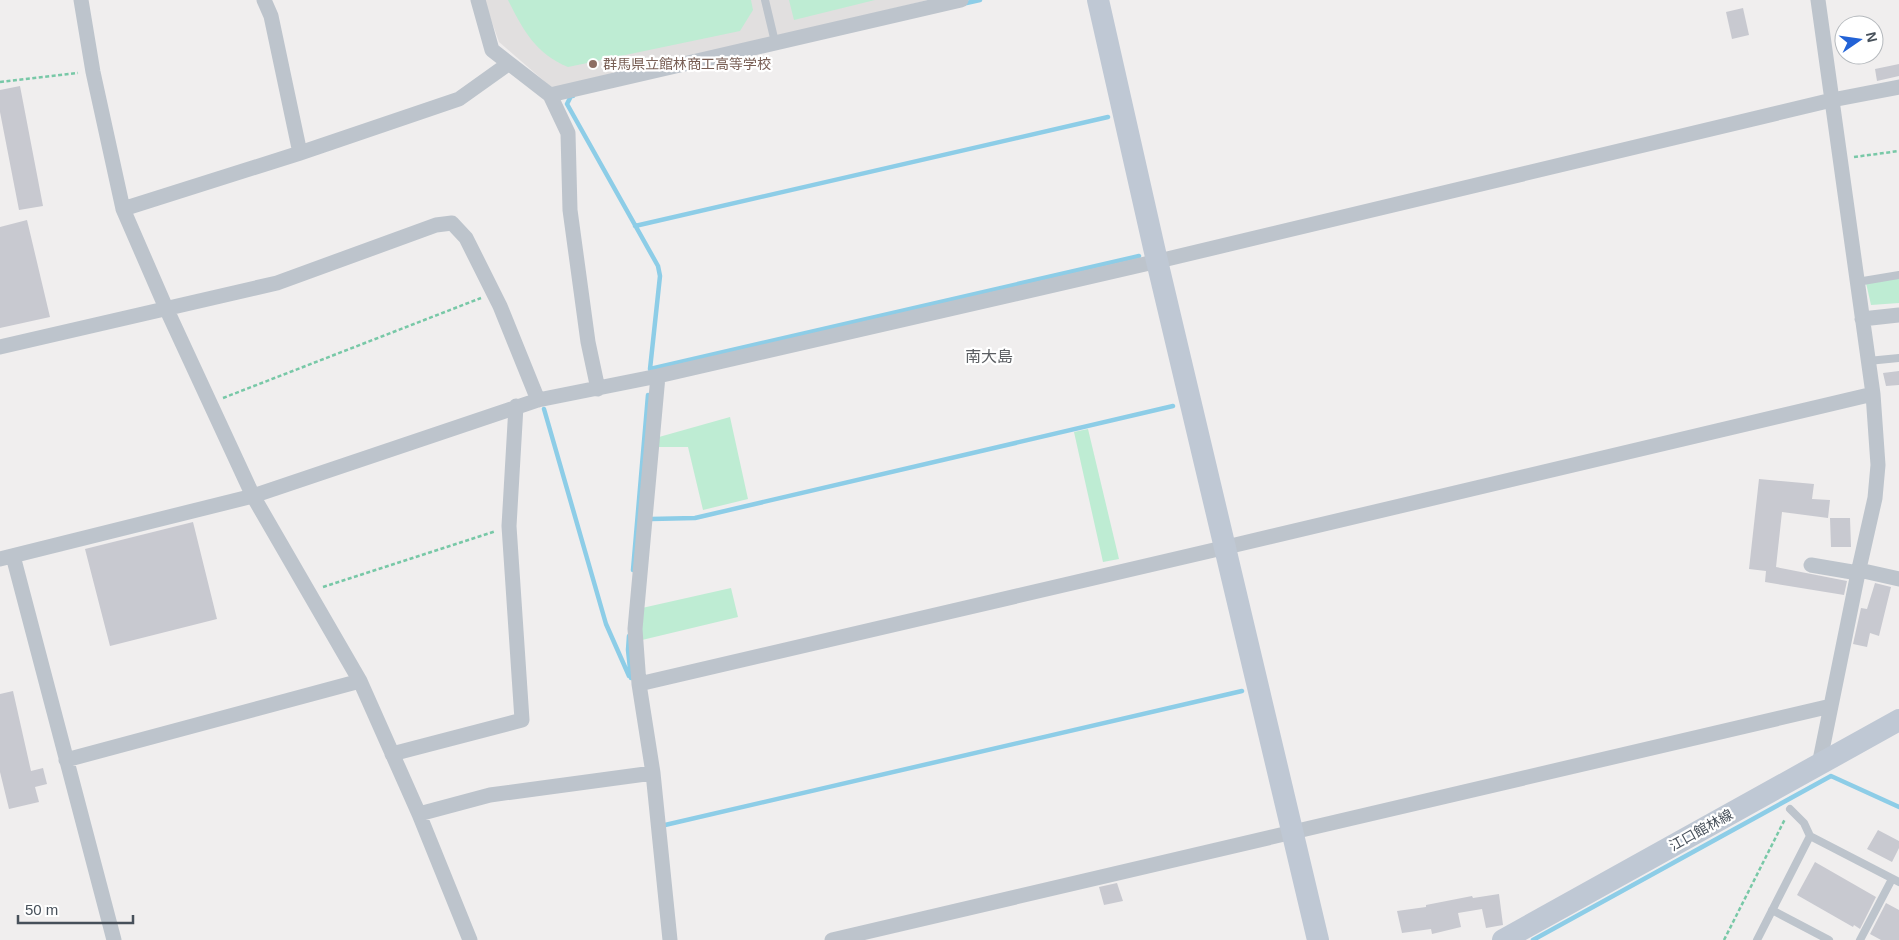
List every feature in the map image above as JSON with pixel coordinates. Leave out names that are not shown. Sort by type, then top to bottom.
[{"type":"street","points":[[81,0],[93,72],[123,209],[252,496],[360,681],[419,814],[466,939]]},
{"type":"street","points":[[264,0],[271,16],[300,153]]},
{"type":"street","points":[[478,0],[492,50],[550,95],[568,133],[570,210],[588,342],[598,389]]},
{"type":"street","points":[[550,95],[961,0]]},
{"type":"street","points":[[1098,0],[1157,261],[1318,940]]},
{"type":"street","points":[[1818,0],[1873,394],[1878,456],[1876,490],[1819,765]]},
{"type":"street","points":[[123,209],[300,153],[459,99],[508,64]]},
{"type":"street","points":[[114,940],[66,760],[6,558],[252,496],[538,400],[658,376],[1157,261],[1832,100],[1899,87]]},
{"type":"street","points":[[0,347],[277,283],[436,225],[452,223],[466,238],[494,293],[538,400]]},
{"type":"street","points":[[1862,319],[1899,315]]},
{"type":"street","points":[[658,376],[635,629],[639,684],[653,773],[670,940]]},
{"type":"street","points":[[639,684],[1873,394]]},
{"type":"street","points":[[392,754],[522,720],[509,526],[516,406]]},
{"type":"street","points":[[1811,565],[1899,579]]},
{"type":"street","points":[[66,760],[360,681]]},
{"type":"street","points":[[832,940],[1831,706]]},
{"type":"street","name":"江口館林線","points":[[1503,940],[1899,720]]},
{"type":"street","points":[[419,814],[490,795],[653,773]]},
{"type":"lane","points":[[765,0],[775,42]]},
{"type":"lane","points":[[1857,282],[1899,275]]},
{"type":"lane","points":[[1868,361],[1899,358]]},
{"type":"lane","points":[[1790,809],[1804,823],[1810,836],[1896,880],[1860,940]]},
{"type":"lane","points":[[1757,940],[1810,836]]},
{"type":"lane","points":[[1772,910],[1819,938],[1829,940]]},
{"type":"path","points":[[0,82],[93,72]]},
{"type":"path","points":[[1840,159],[1899,151]]},
{"type":"path","points":[[210,404],[494,293]]},
{"type":"path","points":[[308,592],[509,526]]},
{"type":"path","points":[[1724,940],[1790,809]]},
{"type":"shaded area","name":"群馬県立館林商工高等学校","points":[[484,0],[928,0],[564,88],[551,87],[499,42]]},
{"type":"green space","points":[[508,0],[751,0],[753,10],[740,31],[568,67],[557,62],[539,48],[525,31]]},
{"type":"green space","points":[[789,0],[875,0],[794,20]]},
{"type":"green space","points":[[1899,277],[1899,303],[1871,305],[1866,283]]},
{"type":"green space","points":[[730,417],[748,499],[703,510],[688,447],[658,447],[659,437]]},
{"type":"green space","points":[[1088,429],[1119,559],[1103,562],[1074,432]]},
{"type":"green space","points":[[731,588],[738,617],[642,640],[642,608]]},
{"type":"building","points":[[1743,8],[1749,35],[1732,39],[1726,12]]},
{"type":"building","points":[[1899,64],[1899,76],[1877,81],[1875,69]]},
{"type":"building","points":[[20,86],[43,206],[19,210],[0,112],[0,90]]},
{"type":"building","points":[[27,220],[50,317],[0,328],[0,227]]},
{"type":"building","points":[[1899,371],[1899,385],[1886,386],[1883,373]]},
{"type":"building","points":[[1759,479],[1814,484],[1812,499],[1830,500],[1828,518],[1782,512],[1776,567],[1847,581],[1844,595],[1765,582],[1766,571],[1749,569]]},
{"type":"building","points":[[1830,518],[1850,518],[1851,547],[1831,547]]},
{"type":"building","points":[[193,522],[217,619],[110,646],[85,549]]},
{"type":"building","points":[[1875,583],[1891,587],[1879,636],[1870,633],[1867,647],[1853,644],[1861,608],[1867,609]]},
{"type":"building","points":[[13,691],[31,771],[43,768],[47,784],[35,787],[39,802],[9,809],[0,772],[0,694]]},
{"type":"building","points":[[1878,830],[1899,841],[1899,848],[1892,862],[1867,849]]},
{"type":"building","points":[[1815,862],[1876,897],[1860,929],[1854,925],[1853,927],[1797,895]]},
{"type":"building","points":[[1117,883],[1123,901],[1104,905],[1099,887]]},
{"type":"building","points":[[1499,894],[1503,925],[1486,928],[1482,909],[1458,913],[1461,927],[1432,934],[1431,929],[1402,933],[1397,911],[1426,907],[1426,905],[1472,896],[1473,898]]},
{"type":"building","points":[[1886,903],[1899,910],[1899,940],[1881,940],[1870,934]]},
{"type":"waterway","points":[[962,4],[980,0]]},
{"type":"waterway","points":[[573,96],[571,96],[567,104],[658,266],[660,276],[650,369],[1139,256]]},
{"type":"waterway","points":[[635,226],[1108,117]]},
{"type":"waterway","points":[[633,570],[648,395]]},
{"type":"waterway","points":[[651,519],[695,518],[1173,406]]},
{"type":"waterway","points":[[544,409],[606,624],[629,676]]},
{"type":"waterway","points":[[629,636],[628,650],[631,678]]},
{"type":"waterway","points":[[665,825],[1242,691]]},
{"type":"waterway","points":[[1533,940],[1831,776],[1899,807]]},
{"type":"place","name":"群馬県立館林商工高等学校","points":[[593,64]]},
{"type":"district","name":"南大島","points":[[989,356]]}]
